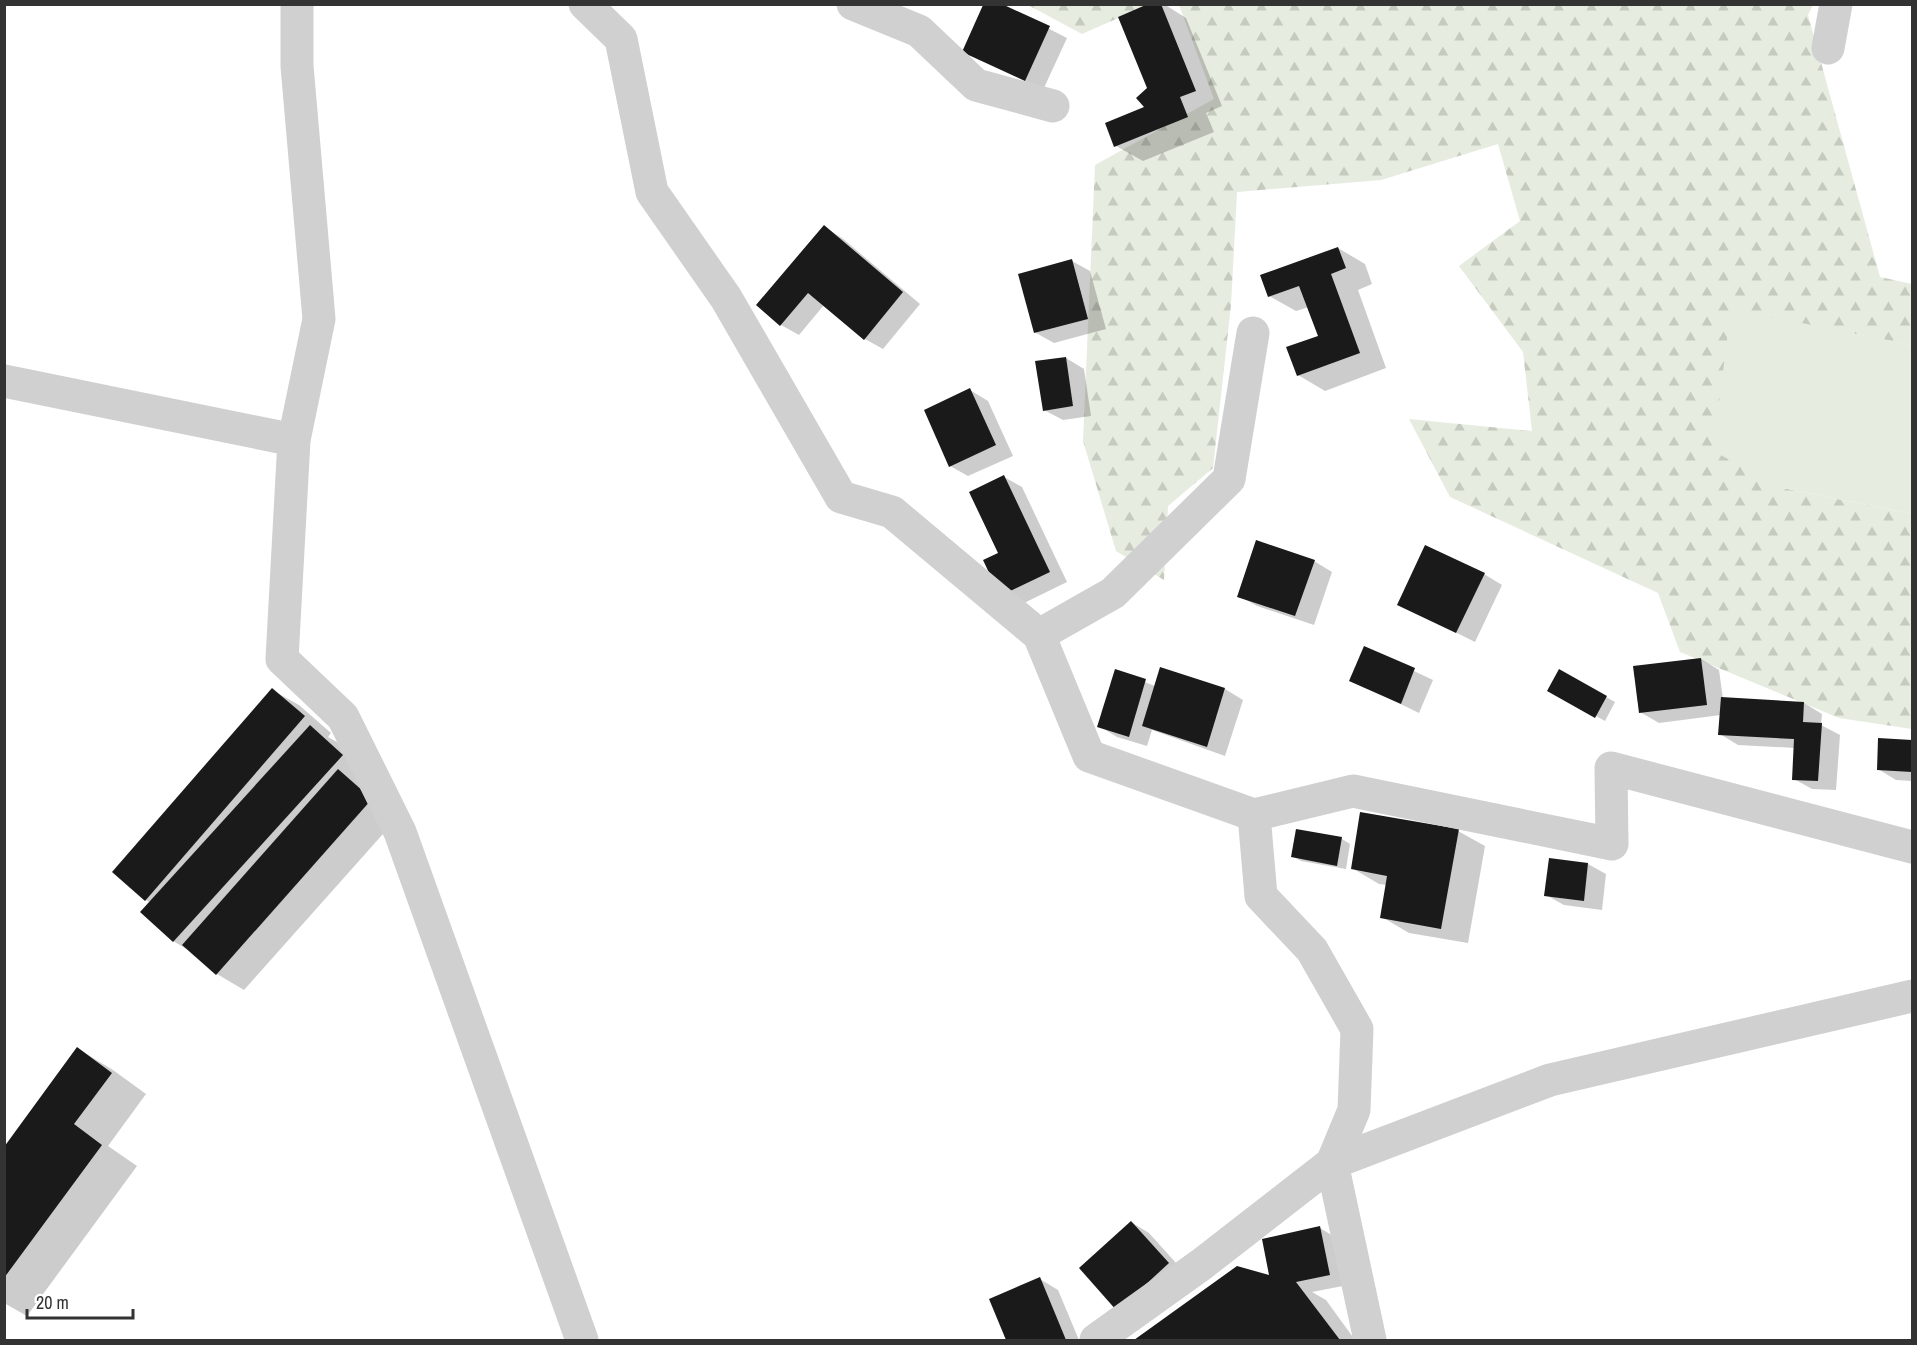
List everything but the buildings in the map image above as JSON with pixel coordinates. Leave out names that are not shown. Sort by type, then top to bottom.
[{"type":"street","points":[[297,4],[297,66],[319,319],[294,440],[282,659],[343,717],[400,832],[582,1341]]},
{"type":"street","points":[[585,4],[621,39],[652,192],[726,298],[841,497],[892,512],[1039,635],[1089,756],[1254,815],[1353,791],[1612,843],[1611,768],[1912,847]]},
{"type":"street","points":[[853,4],[918,30],[976,85],[1053,106]]},
{"type":"street","points":[[1828,48],[1836,4]]},
{"type":"street","points":[[1039,635],[1113,593],[1230,479],[1253,333]]},
{"type":"street","points":[[4,381],[294,440]]},
{"type":"street","points":[[1254,815],[1262,896],[1312,950],[1357,1029],[1354,1110],[1332,1163],[1370,1341]]},
{"type":"street","points":[[1096,1341],[1202,1264],[1332,1163],[1550,1080],[1912,996]]},
{"type":"green space","points":[[1028,5],[1148,5],[1082,34]]},
{"type":"green space","points":[[1179,5],[1813,5],[1808,15],[1880,277],[1912,284],[1912,345],[1731,310],[1783,488],[1912,514],[1912,729],[1839,718],[1680,652],[1658,593],[1450,497],[1409,419],[1532,431],[1523,352],[1459,266],[1520,221],[1498,144],[1381,180],[1237,192],[1231,305],[1213,468],[1168,506],[1164,580],[1116,551],[1083,441],[1095,165],[1214,99]]},
{"type":"green space","points":[[1731,309],[1912,345],[1912,514],[1783,488],[1713,451]]}]
